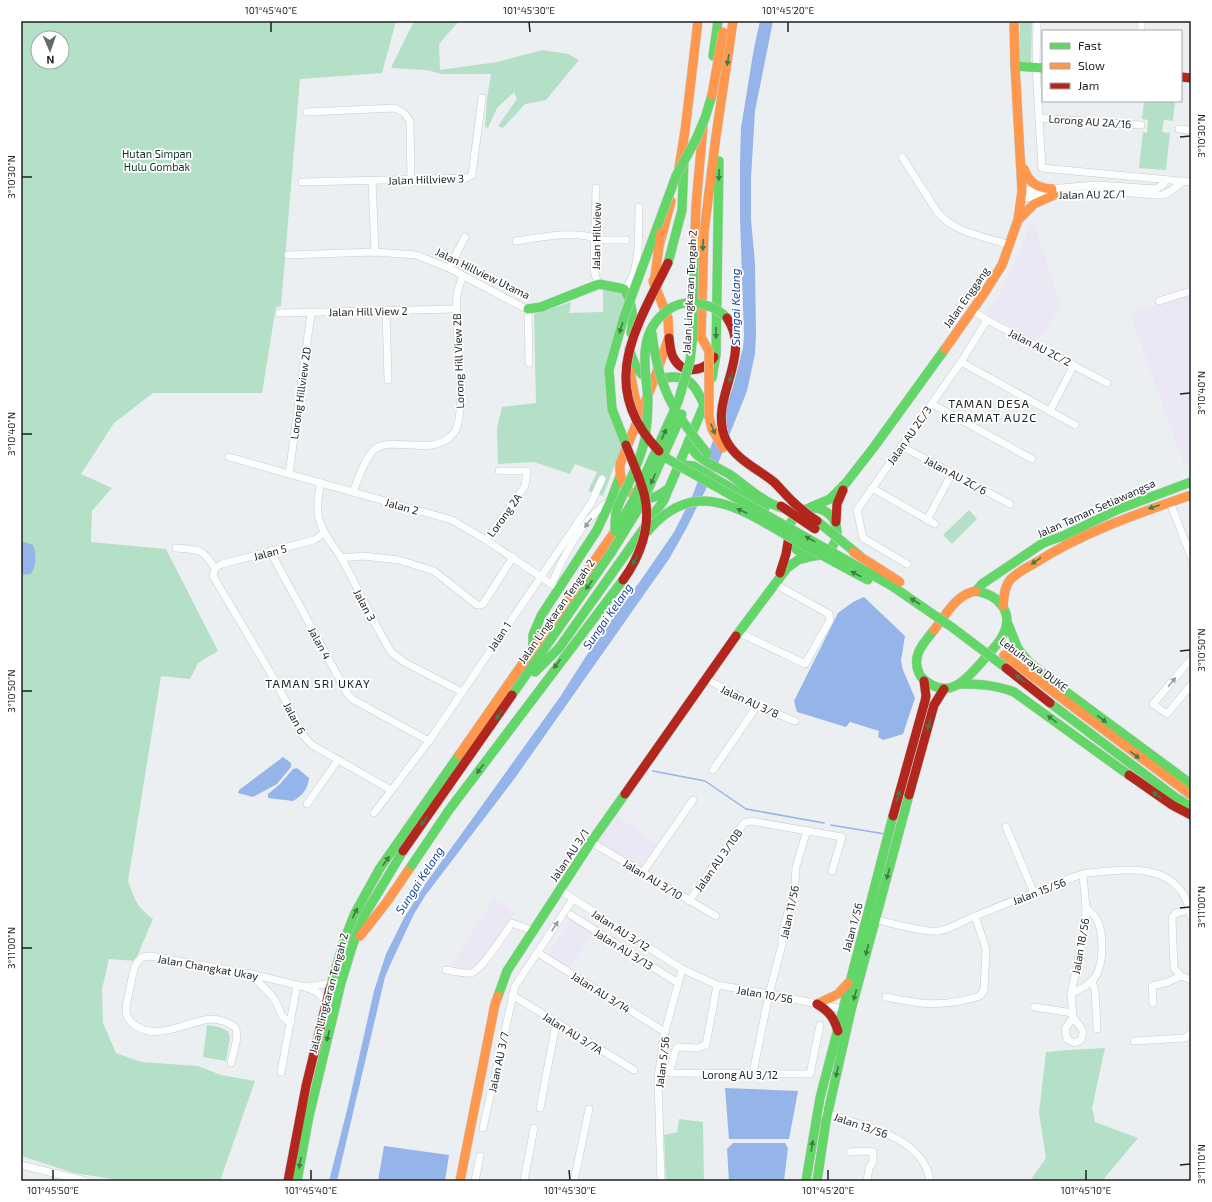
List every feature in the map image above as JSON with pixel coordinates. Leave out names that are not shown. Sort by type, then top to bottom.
[{"type":"main road","points":[[698,21],[685,140],[652,279],[668,318],[671,352],[678,364],[691,369],[701,369],[708,365],[716,355]]},
{"type":"main road","name":"Jalan Lingkaran Tengah 2","points":[[288,1181],[306,1086],[326,1001],[344,941],[354,914],[373,881],[615,531],[633,501],[678,402],[690,361],[693,335],[696,206],[702,134],[718,21]]},
{"type":"main road","points":[[353,944],[386,903],[449,810],[631,569],[640,550],[647,512],[645,497],[612,409],[609,370],[624,317],[676,176],[696,139],[705,118],[715,81],[725,21]]},
{"type":"main road","name":"Jalan Lingkaran Tengah 2","points":[[297,1181],[309,1116],[341,983],[353,944],[364,916],[387,876],[611,553],[642,503],[692,387],[701,337],[706,206],[733,21]]},
{"type":"main road","name":"Jalan Enggang","points":[[808,508],[830,499],[846,484],[991,284],[1002,265],[1018,220],[1022,195],[1014,21]]},
{"type":"main road","points":[[1015,66],[1040,67]]},
{"type":"main road","points":[[514,694],[559,648],[664,500],[704,405],[716,355],[719,164],[716,136]]},
{"type":"main road","name":"Lebuhraya DUKE","points":[[685,140],[682,210],[668,263],[631,340],[626,358],[625,381],[632,414],[651,444],[665,457],[737,499],[849,560],[929,610],[996,659],[1050,703],[1175,797],[1191,807]]},
{"type":"main road","points":[[1021,160],[1027,178],[1031,183],[1053,192]]},
{"type":"main road","points":[[1018,220],[1024,212],[1053,192]]},
{"type":"main road","points":[[663,212],[653,290],[651,323],[653,348],[659,376],[666,396],[676,414],[694,438],[719,465],[831,540],[860,556]]},
{"type":"main road","points":[[599,284],[624,289],[629,294],[632,303],[633,315],[629,349],[631,379],[640,413]]},
{"type":"main road","name":"Jalan Hillview Utama","points":[[528,309],[541,306],[599,284]]},
{"type":"main road","points":[[615,531],[616,511],[640,458],[645,441],[648,412],[644,350],[647,335],[661,314],[671,307],[680,304],[698,303],[713,307],[729,321],[735,334],[737,352],[734,367],[721,405],[720,417],[726,439],[738,455],[779,487],[792,502]]},
{"type":"main road","points":[[533,648],[533,636],[540,616],[555,586],[597,530],[611,500],[620,476],[620,464],[654,380],[669,337]]},
{"type":"main road","points":[[701,337],[709,351],[709,417],[712,429],[728,456],[753,476],[792,502],[840,538],[860,556]]},
{"type":"main road","points":[[629,349],[636,371],[640,375],[654,380],[679,376],[689,380],[695,385],[704,405]]},
{"type":"main road","points":[[678,467],[683,465],[694,466],[775,514],[781,521],[795,548],[800,552],[813,556],[821,555],[833,546],[838,531],[832,516],[826,511],[819,508],[785,510],[773,504],[732,476],[700,457],[688,442]]},
{"type":"main road","points":[[620,476],[629,493],[639,498],[650,498],[657,496],[669,488]]},
{"type":"main road","name":"Jalan Taman Setiawangsa","points":[[924,681],[916,664],[918,650],[959,598],[970,592],[976,591],[982,584],[1043,543],[1063,536],[1119,509],[1191,482]]},
{"type":"main road","name":"Jalan Enggang","points":[[836,523],[837,504],[846,484]]},
{"type":"main road","name":"Jalan Taman Setiawangsa","points":[[1003,606],[1005,590],[1013,577],[1049,553],[1123,519],[1191,495]]},
{"type":"main road","points":[[620,562],[657,519],[670,509],[699,500],[714,501],[747,514],[875,584],[892,586]]},
{"type":"main road","points":[[788,535],[790,522],[794,517],[808,508]]},
{"type":"main road","points":[[597,530],[617,519],[629,519],[634,522],[635,540]]},
{"type":"main road","name":"Jalan AU 3/1","points":[[776,581],[786,554],[788,535]]},
{"type":"main road","name":"Jalan AU 3/1","points":[[460,1181],[495,1004],[507,971],[591,842],[738,632],[787,568],[798,560],[813,556]]},
{"type":"main road","name":"Lebuhraya DUKE","points":[[860,556],[933,604],[1004,655],[1174,784],[1191,794]]},
{"type":"main road","points":[[976,591],[988,592],[1003,606],[1016,646],[1028,661],[1057,685],[1191,784]]},
{"type":"main road","points":[[924,681],[944,689],[955,687],[960,684],[1002,638],[1006,632],[1008,624]]},
{"type":"main road","name":"Jalan 1/56","points":[[806,1181],[817,1111],[838,1033],[847,1010],[851,978],[871,918],[888,834],[925,701],[924,681]]},
{"type":"main road","points":[[960,684],[985,684],[1001,687],[1014,692],[1094,751],[1172,805],[1191,815]]},
{"type":"main road","name":"Jalan 1/56","points":[[817,1181],[827,1114],[847,1010],[871,918],[934,705],[944,689]]},
{"type":"main road","points":[[817,1004],[838,995],[845,989],[851,978]]},
{"type":"main road","points":[[817,1004],[827,1009],[832,1015],[838,1033]]},
{"type":"street","points":[[1037,21],[1040,67],[1039,118]]},
{"type":"street","name":"Jalan Hillview 3","points":[[302,182],[468,178],[472,175],[482,98]]},
{"type":"street","points":[[306,112],[395,108],[404,113],[410,122],[411,180]]},
{"type":"street","name":"Lorong AU 2A/16","points":[[1039,118],[1141,125]]},
{"type":"street","name":"Jalan AU 2C/1","points":[[1039,118],[1042,168],[1191,182]]},
{"type":"street","points":[[1179,129],[1191,130]]},
{"type":"street","points":[[902,157],[938,213],[945,220],[967,232],[1010,245]]},
{"type":"street","name":"Jalan AU 2C/1","points":[[1022,195],[1098,185],[1156,189],[1164,184],[1165,180]]},
{"type":"street","points":[[372,181],[375,252]]},
{"type":"street","name":"Jalan AU 2C/1","points":[[1053,192],[1123,192],[1164,195],[1183,181]]},
{"type":"street","name":"Jalan Hillview","points":[[596,188],[594,269],[599,284]]},
{"type":"street","points":[[633,315],[640,287],[638,257],[639,207]]},
{"type":"street","points":[[516,241],[558,236],[582,236],[599,240],[626,240]]},
{"type":"street","points":[[449,268],[465,237]]},
{"type":"street","points":[[638,240],[661,241]]},
{"type":"street","name":"Jalan Hillview Utama","points":[[288,255],[375,252],[416,255],[449,268],[528,309]]},
{"type":"street","points":[[624,289],[630,284],[633,278],[638,257]]},
{"type":"street","name":"Lorong Hill View 2B","points":[[352,492],[370,455],[376,448],[383,445],[431,446],[446,440],[453,434],[458,426],[461,407],[456,309],[457,294],[463,276]]},
{"type":"street","points":[[1159,301],[1191,291]]},
{"type":"street","name":"Jalan Hill View 2","points":[[279,313],[456,309]]},
{"type":"street","points":[[528,309],[529,363]]},
{"type":"street","name":"Jalan AU 2C/2","points":[[972,310],[987,320],[1108,383]]},
{"type":"street","points":[[386,311],[388,380]]},
{"type":"street","name":"Lorong Hillview 2D","points":[[289,474],[310,313]]},
{"type":"street","name":"Jalan AU 2C/3","points":[[907,564],[863,538],[857,510],[961,362],[987,320]]},
{"type":"street","points":[[961,362],[1075,425]]},
{"type":"street","points":[[1050,411],[1074,365]]},
{"type":"street","points":[[932,404],[1032,459]]},
{"type":"street","name":"Jalan AU 2C/6","points":[[901,446],[1010,504]]},
{"type":"street","name":"Jalan 2","points":[[229,457],[452,520],[513,557],[555,586]]},
{"type":"street","name":"Lorong 2A","points":[[486,540],[525,486],[527,471],[499,471]]},
{"type":"street","points":[[927,520],[952,473]]},
{"type":"street","name":"Jalan 1","points":[[374,814],[429,741],[591,503],[602,479]]},
{"type":"street","name":"Jalan 3","points":[[321,483],[317,499],[317,508],[324,533],[341,558],[391,652],[404,662],[462,692]]},
{"type":"street","points":[[872,488],[935,524]]},
{"type":"street","points":[[555,586],[559,567],[577,536],[597,510],[620,495],[629,493]]},
{"type":"street","points":[[1170,502],[1191,557]]},
{"type":"street","name":"Jalan 5","points":[[215,568],[222,564],[314,540],[324,533]]},
{"type":"street","points":[[176,548],[201,552],[206,555],[215,568]]},
{"type":"street","name":"Jalan 4","points":[[270,552],[305,618],[352,699],[429,741]]},
{"type":"street","points":[[341,558],[363,556],[398,560],[434,571],[477,605],[480,605],[483,604],[513,557]]},
{"type":"street","name":"Jalan 6","points":[[215,568],[213,576],[270,672],[294,716],[301,733],[312,745],[392,790]]},
{"type":"street","points":[[738,632],[805,664],[830,620],[829,614],[776,581]]},
{"type":"street","points":[[1191,659],[1153,704],[1167,714],[1191,685]]},
{"type":"street","name":"Jalan AU 3/8","points":[[706,679],[757,706],[795,721]]},
{"type":"street","points":[[713,770],[757,706]]},
{"type":"street","points":[[307,804],[338,760]]},
{"type":"street","points":[[642,872],[692,800]]},
{"type":"street","name":"Jalan AU 3/10B","points":[[689,901],[744,823],[747,821],[752,820],[842,837],[832,870]]},
{"type":"street","points":[[1006,828],[1034,893]]},
{"type":"street","name":"Jalan 11/56","points":[[753,1074],[769,994],[782,945],[782,936],[795,884],[796,867],[807,830]]},
{"type":"street","name":"Jalan AU 3/10","points":[[591,842],[716,916]]},
{"type":"street","name":"Jalan 15/56","points":[[871,918],[929,931],[937,931],[954,926],[975,916],[1083,875],[1127,869],[1160,875],[1178,886],[1184,893],[1190,914]]},
{"type":"street","name":"Jalan 18/56","points":[[1034,1007],[1073,1015],[1071,994],[1085,925],[1086,908],[1083,875]]},
{"type":"street","name":"Jalan AU 3/12","points":[[560,890],[682,969]]},
{"type":"street","name":"Jalan AU 3/7","points":[[483,1128],[515,986],[573,899]]},
{"type":"street","points":[[1071,994],[1092,981],[1101,965],[1101,934],[1099,923],[1094,914],[1086,908]]},
{"type":"street","points":[[1190,914],[1176,913],[1172,918],[1174,964],[1177,972],[1181,976],[1191,980]]},
{"type":"street","name":"Jalan AU 3/13","points":[[571,915],[678,983]]},
{"type":"street","points":[[886,997],[921,1004],[943,1004],[980,996],[984,990],[986,949],[975,916]]},
{"type":"street","points":[[446,970],[473,973],[480,967],[512,923],[533,931]]},
{"type":"street","name":"Jalan AU 3/14","points":[[538,953],[665,1032]]},
{"type":"street","name":"Jalan Changkat Ukay","points":[[231,1064],[237,1038],[236,1028],[229,1022],[219,1019],[210,1019],[168,1030],[153,1031],[140,1029],[129,1021],[126,1010],[128,999],[136,964],[142,957],[150,956],[251,974],[305,987],[317,992],[326,1001]]},
{"type":"street","name":"Jalan 10/56","points":[[682,969],[717,985],[847,1010]]},
{"type":"street","name":"Jalan 5/56","points":[[661,1181],[658,1078],[665,1032],[682,969]]},
{"type":"street","points":[[251,974],[272,996],[282,1016],[290,1023]]},
{"type":"street","points":[[1153,1003],[1152,986],[1168,982],[1181,976]]},
{"type":"street","points":[[1092,981],[1095,990],[1097,1030]]},
{"type":"street","name":"Jalan Changkat Ukay","points":[[305,987],[332,983]]},
{"type":"street","points":[[281,1072],[297,985]]},
{"type":"street","name":"Lorong AU 3/12","points":[[717,985],[706,1045],[698,1048],[680,1047],[676,1049],[670,1073],[810,1074],[820,1025]]},
{"type":"street","name":"Jalan AU 3/7A","points":[[512,995],[634,1070]]},
{"type":"street","points":[[540,1108],[555,1029],[558,1023]]},
{"type":"street","points":[[1134,1041],[1186,1038],[1191,1033]]},
{"type":"street","points":[[574,1181],[589,1109]]},
{"type":"street","name":"Jalan 13/56","points":[[817,1111],[879,1130],[896,1138],[912,1150],[924,1163],[929,1174],[930,1181]]},
{"type":"street","points":[[524,1181],[534,1128]]},
{"type":"street","points":[[850,1152],[873,1152],[873,1162],[869,1168],[867,1181]]},
{"type":"street","points":[[474,1181],[480,1156]]},
{"type":"street","points":[[21,1165],[86,1181]]},
{"type":"shaded area","points":[[1033,220],[1061,306],[1039,340],[985,313],[1000,294]]},
{"type":"shaded area","points":[[1191,294],[1191,463],[1184,465],[1130,313]]},
{"type":"shaded area","points":[[616,815],[659,845],[642,869],[596,843]]},
{"type":"shaded area","points":[[495,900],[512,910],[514,914],[509,924],[478,966],[472,971],[449,969],[492,901]]},
{"type":"shaded area","points":[[571,918],[594,932],[568,969],[547,956]]},
{"type":"green space","name":"Hutan Simpan Hulu Gombak","points":[[21,21],[396,21],[382,73],[300,79],[281,306],[276,307],[262,393],[153,393],[114,423],[81,474],[112,488],[92,511],[91,542],[166,549],[218,651],[198,663],[190,679],[161,676],[128,881],[139,906],[153,919],[135,961],[109,959],[102,989],[103,1023],[116,1053],[141,1062],[198,1066],[221,1075],[255,1081],[220,1181],[125,1181],[74,1173],[21,1156]]},
{"type":"green space","points":[[414,21],[459,21],[439,44],[440,70],[497,62],[542,50],[568,54],[579,60],[546,100],[525,104],[503,128],[498,126],[517,99],[514,92],[497,108],[488,128],[485,127],[487,98],[491,74],[442,74],[426,70],[391,68]]},
{"type":"green space","points":[[1020,21],[1032,21],[1031,62],[1019,62]]},
{"type":"green space","points":[[1144,102],[1175,102],[1173,121],[1164,120],[1162,132],[1170,133],[1166,170],[1139,168],[1143,132],[1147,133],[1148,120],[1142,119]]},
{"type":"green space","points":[[603,289],[624,293],[627,303],[607,377],[622,446],[603,496],[588,491],[597,472],[575,464],[570,474],[534,462],[498,464],[497,428],[502,407],[536,403],[534,314],[571,302],[569,313],[603,312]]},
{"type":"green space","points":[[969,510],[977,519],[952,544],[943,535]]},
{"type":"green space","points":[[207,1025],[219,1027],[228,1031],[230,1037],[226,1061],[203,1057]]},
{"type":"green space","points":[[1105,1048],[1092,1108],[1095,1122],[1138,1138],[1102,1181],[1030,1181],[1046,1158],[1039,1113],[1046,1052]]},
{"type":"green space","points":[[679,1119],[703,1122],[704,1181],[666,1181],[664,1135],[677,1132]]},
{"type":"water","points":[[760,21],[773,21],[755,111],[751,178],[751,220],[755,263],[756,334],[755,354],[747,391],[715,471],[669,559],[515,778],[425,896],[414,914],[385,977],[337,1181],[329,1181],[348,1106],[374,991],[386,954],[404,918],[426,883],[560,697],[597,639],[641,580],[674,532],[692,497],[733,387],[743,348],[744,336],[740,217],[741,128]]},
{"type":"water","points":[[21,541],[33,545],[35,560],[31,574],[21,575]]},
{"type":"water","points":[[864,597],[905,636],[901,661],[903,670],[915,698],[903,734],[883,740],[878,737],[879,731],[850,722],[846,727],[797,712],[794,701],[838,613],[853,602]]},
{"type":"water","points":[[283,757],[291,763],[291,767],[277,784],[253,797],[238,793],[239,790]]},
{"type":"water","points":[[297,768],[309,778],[306,789],[302,794],[293,801],[268,798],[268,794],[280,784],[293,769]]},
{"type":"water","points":[[725,1088],[798,1091],[789,1139],[729,1139]]},
{"type":"water","points":[[733,1143],[785,1143],[788,1148],[784,1181],[729,1181],[727,1149]]},
{"type":"water","points":[[384,1146],[449,1155],[445,1181],[378,1181]]},
{"type":"waterway","points":[[653,771],[705,781],[746,809],[824,823]]},
{"type":"waterway","points":[[831,825],[885,834]]},
{"type":"traffic: fast","points":[[713,56],[718,21]]},
{"type":"traffic: fast","points":[[1015,66],[1042,68]]},
{"type":"traffic: fast","points":[[626,445],[612,409],[609,370],[624,317],[676,176],[696,139],[705,118],[712,95]]},
{"type":"traffic: fast","points":[[668,263],[682,210],[684,159]]},
{"type":"traffic: fast","points":[[712,378],[716,355],[719,161]]},
{"type":"traffic: fast","points":[[616,530],[633,501],[678,402],[690,361],[693,335],[694,257]]},
{"type":"traffic: fast","points":[[528,309],[541,307],[599,284],[624,289],[632,310],[631,333]]},
{"type":"traffic: fast","points":[[615,531],[617,509],[642,451],[645,439],[648,400],[645,355],[646,344],[654,324],[665,313],[679,304],[697,303],[708,306],[714,308],[727,318]]},
{"type":"traffic: fast","points":[[652,333],[658,369],[669,398],[685,425],[707,453]]},
{"type":"traffic: fast","points":[[629,349],[638,370],[649,379]]},
{"type":"traffic: fast","points":[[811,507],[830,499],[846,483],[945,349]]},
{"type":"traffic: fast","points":[[636,496],[641,498],[650,498],[669,488],[704,405],[695,388],[686,379],[673,377],[654,380]]},
{"type":"traffic: fast","points":[[611,553],[642,503],[682,414]]},
{"type":"traffic: fast","points":[[688,442],[697,455],[729,474],[773,505],[790,510]]},
{"type":"traffic: fast","points":[[659,451],[668,459],[683,468],[892,586],[953,628],[1006,668]]},
{"type":"traffic: fast","points":[[677,467],[683,465],[694,466],[765,508]]},
{"type":"traffic: fast","points":[[533,647],[533,635],[541,616],[597,530],[620,476]]},
{"type":"traffic: fast","points":[[976,591],[982,584],[1043,543],[1063,536],[1119,509],[1191,482]]},
{"type":"traffic: fast","points":[[535,672],[559,648],[664,500],[668,490]]},
{"type":"traffic: fast","points":[[647,532],[665,514],[683,505],[701,501],[719,503],[737,509],[755,518],[868,580]]},
{"type":"traffic: fast","points":[[808,508],[818,508],[827,512],[833,518],[837,527],[837,532],[837,537],[833,546],[827,552],[818,556],[808,556],[799,552],[793,546],[789,537],[789,527],[793,518],[799,512],[808,508]]},
{"type":"traffic: fast","points":[[817,521],[860,556]]},
{"type":"traffic: fast","points":[[512,695],[611,553]]},
{"type":"traffic: fast","points":[[736,636],[787,568],[798,560],[813,556]]},
{"type":"traffic: fast","points":[[412,865],[449,810],[623,580]]},
{"type":"traffic: fast","points":[[934,630],[920,650],[917,667],[923,679],[940,688],[948,688],[963,681],[976,669],[997,645],[1006,629],[1006,613],[1003,607],[992,597],[985,593],[976,591]]},
{"type":"traffic: fast","points":[[1008,624],[1018,649],[1028,661],[1057,685],[1191,784]]},
{"type":"traffic: fast","points":[[960,684],[987,685],[1014,692],[1129,775]]},
{"type":"traffic: fast","points":[[1050,703],[1175,797],[1191,807]]},
{"type":"traffic: fast","points":[[330,988],[344,941],[354,915],[380,868],[459,755]]},
{"type":"traffic: fast","points":[[498,996],[507,971],[591,842],[625,794]]},
{"type":"traffic: fast","points":[[817,1181],[826,1121],[851,1010],[909,795]]},
{"type":"traffic: fast","points":[[806,1181],[820,1098],[893,816]]},
{"type":"traffic: fast","points":[[297,1181],[309,1116],[341,983],[353,944],[364,916],[403,851]]},
{"type":"traffic: slow","points":[[679,168],[685,131],[698,21]]},
{"type":"traffic: slow","points":[[701,337],[704,232],[733,21]]},
{"type":"traffic: slow","points":[[945,349],[1002,265],[1018,220],[1022,191],[1014,21]]},
{"type":"traffic: slow","points":[[712,95],[723,32]]},
{"type":"traffic: slow","points":[[696,206],[703,126]]},
{"type":"traffic: slow","points":[[1024,169],[1028,178],[1034,184],[1052,189]]},
{"type":"traffic: slow","points":[[1018,220],[1034,204],[1054,195]]},
{"type":"traffic: slow","points":[[660,243],[671,201]]},
{"type":"traffic: slow","points":[[694,257],[696,206]]},
{"type":"traffic: slow","points":[[654,283],[661,232]]},
{"type":"traffic: slow","points":[[636,496],[628,490],[623,483],[620,474],[620,464],[654,380],[669,337],[668,318],[653,281]]},
{"type":"traffic: slow","points":[[701,337],[709,351],[709,417],[712,429],[723,448]]},
{"type":"traffic: slow","points":[[630,371],[635,398],[640,413]]},
{"type":"traffic: slow","points":[[1003,606],[1005,589],[1010,580],[1019,572],[1072,542],[1111,524],[1191,495]]},
{"type":"traffic: slow","points":[[459,755],[615,531]]},
{"type":"traffic: slow","points":[[853,552],[900,582]]},
{"type":"traffic: slow","points":[[934,630],[957,601],[963,596],[976,591]]},
{"type":"traffic: slow","points":[[1004,655],[1191,795]]},
{"type":"traffic: slow","points":[[360,936],[386,903],[412,865]]},
{"type":"traffic: slow","points":[[817,1004],[838,994],[848,983]]},
{"type":"traffic: slow","points":[[460,1181],[495,1004],[498,996]]},
{"type":"traffic: jam","points":[[1182,77],[1191,78]]},
{"type":"traffic: jam","points":[[659,451],[640,427],[630,404],[626,381],[628,358],[634,335],[644,311],[668,263]]},
{"type":"traffic: jam","points":[[727,318],[734,333],[736,348],[734,363],[722,409],[722,425],[726,440],[741,459],[774,482],[797,506],[817,521]]},
{"type":"traffic: jam","points":[[669,338],[673,357],[682,367],[693,370],[699,369],[714,357]]},
{"type":"traffic: jam","points":[[623,580],[639,552],[643,541],[646,520],[644,492],[626,445]]},
{"type":"traffic: jam","points":[[836,522],[837,504],[843,490]]},
{"type":"traffic: jam","points":[[781,506],[815,529]]},
{"type":"traffic: jam","points":[[780,573],[786,554],[789,536]]},
{"type":"traffic: jam","points":[[625,794],[736,636]]},
{"type":"traffic: jam","points":[[1006,668],[1050,703]]},
{"type":"traffic: jam","points":[[893,816],[925,701],[926,696],[924,681]]},
{"type":"traffic: jam","points":[[909,795],[934,705],[944,689]]},
{"type":"traffic: jam","points":[[403,851],[512,695]]},
{"type":"traffic: jam","points":[[1129,775],[1172,805],[1191,815]]},
{"type":"traffic: jam","points":[[288,1181],[306,1086],[330,988]]},
{"type":"traffic: jam","points":[[817,1004],[825,1009],[830,1015],[835,1022],[838,1031]]},
{"type":"district","name":"TAMAN DESA KERAMAT AU2C","points":[[989,410]]},
{"type":"district","name":"TAMAN SRI UKAY","points":[[318,683]]},
{"type":"water label","name":"Sungai Kelang","points":[[735,307]]},
{"type":"water label","name":"Sungai Kelang","points":[[607,616]]},
{"type":"water label","name":"Sungai Kelang","points":[[419,880]]}]
